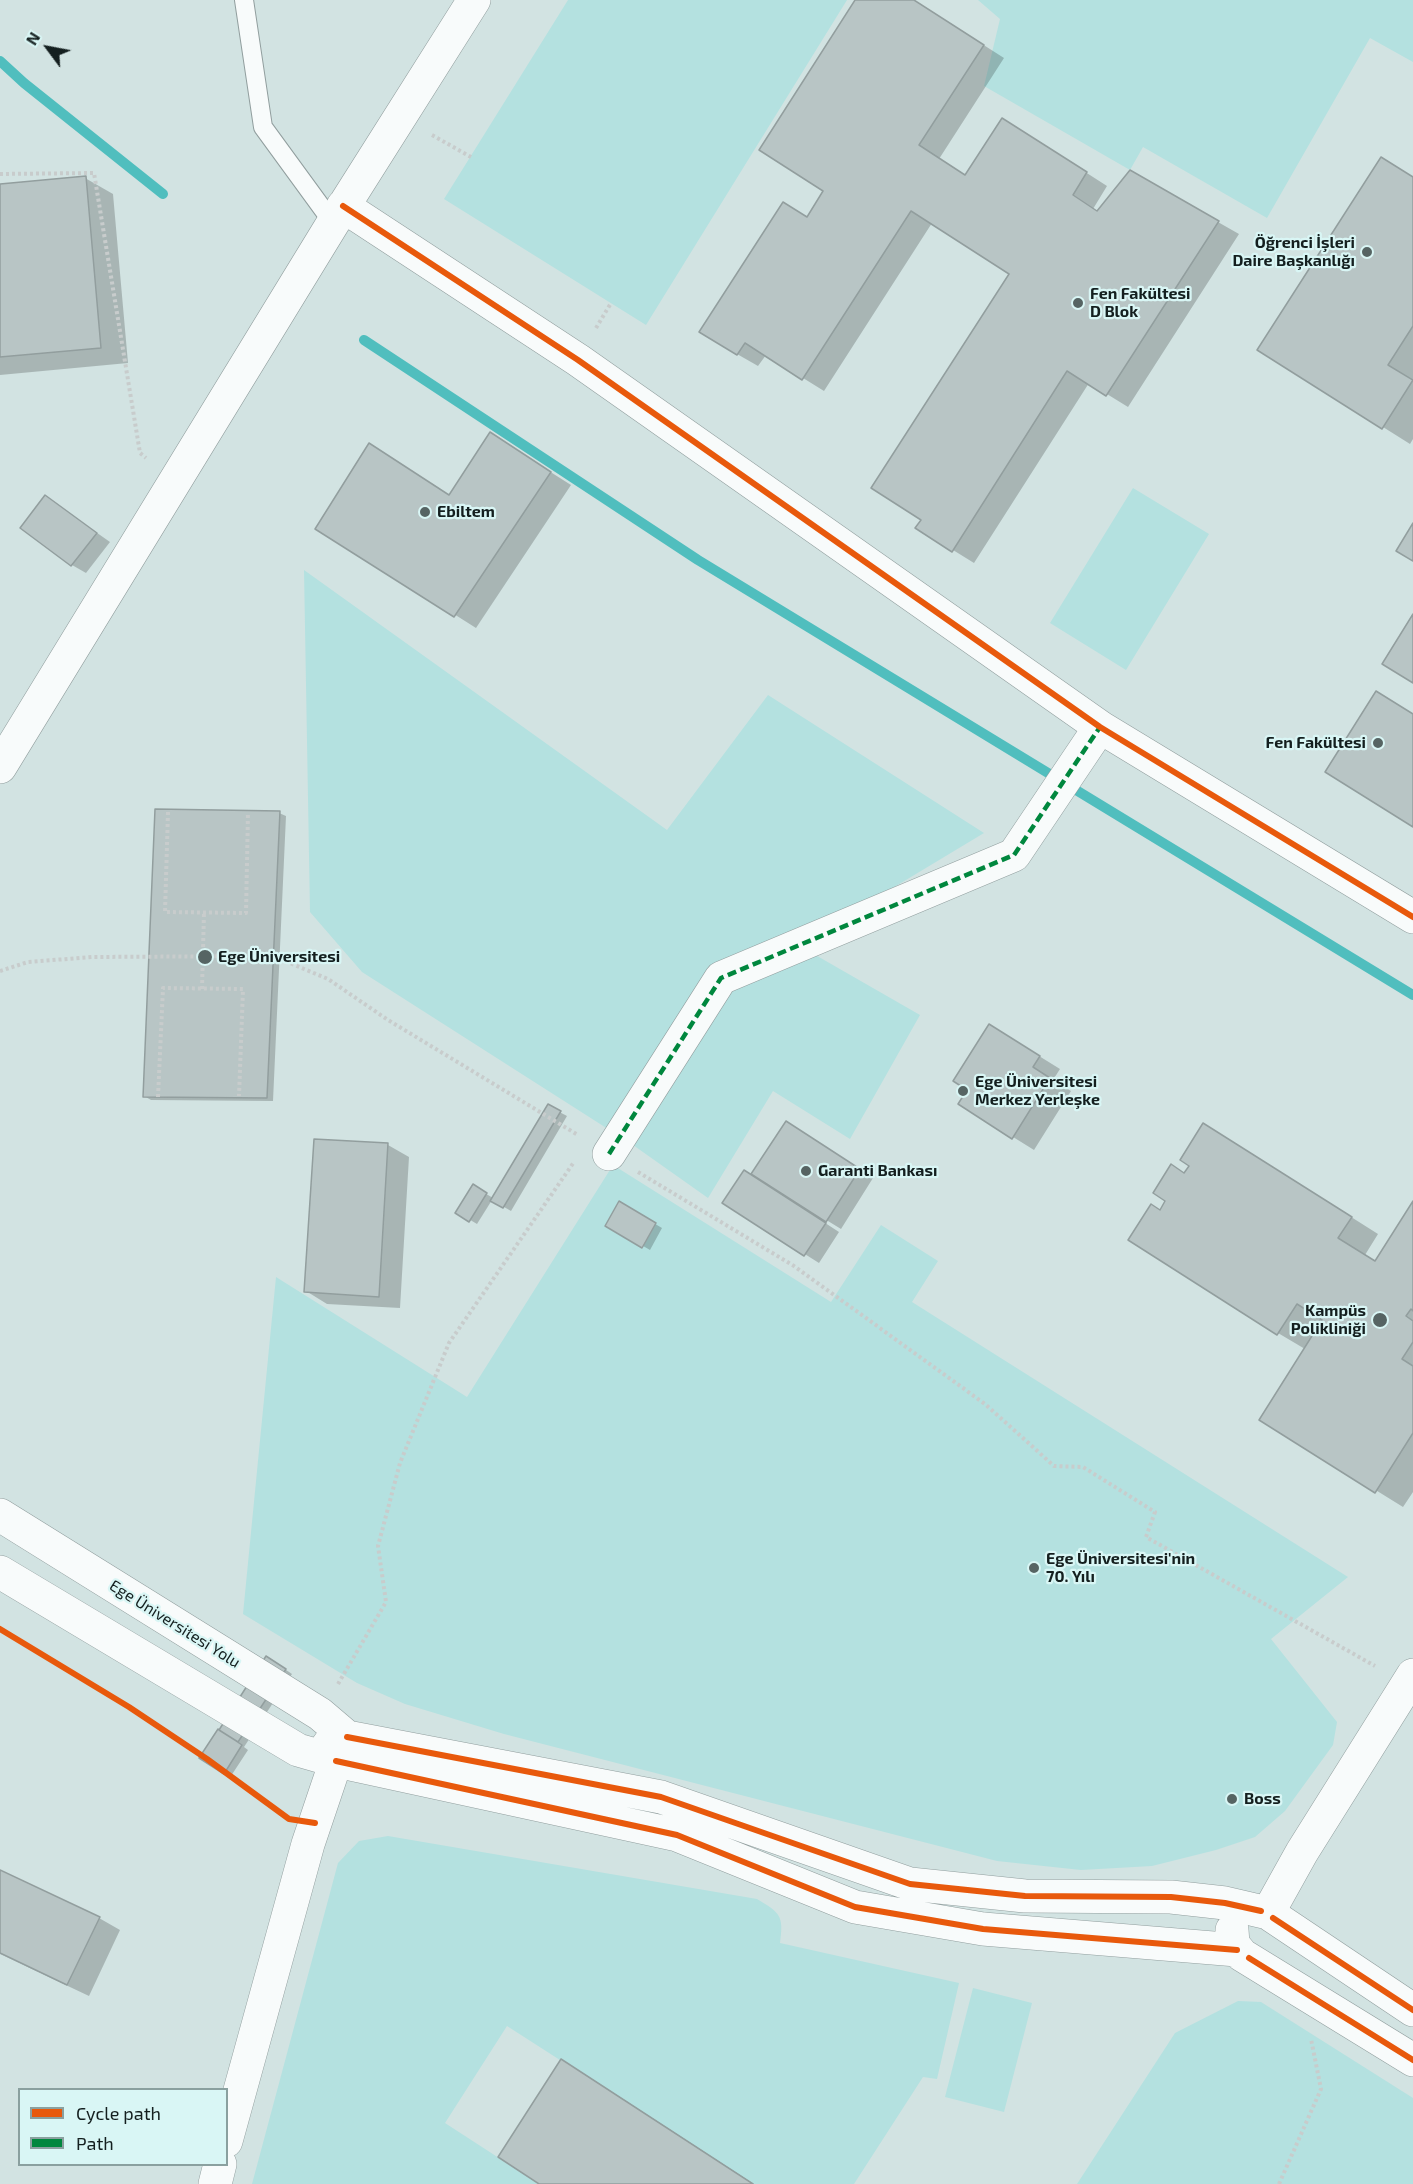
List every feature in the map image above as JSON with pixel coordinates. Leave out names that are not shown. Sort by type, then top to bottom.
[{"type":"street","points":[[0,767],[338,214],[474,0]]},
{"type":"street","points":[[338,214],[578,360],[1100,727],[1413,916]]},
{"type":"street","points":[[598,1148],[721,978],[1014,855],[1100,727]]},
{"type":"street","name":"Ege Üniversitesi Yolu","points":[[0,1515],[320,1714],[341,1749]]},
{"type":"street","points":[[0,1572],[298,1750],[341,1749],[661,1797],[910,1884],[1025,1896],[1172,1897],[1224,1903],[1267,1914],[1413,2010]]},
{"type":"street","points":[[1267,1914],[1302,1852],[1410,1680]]},
{"type":"street","points":[[341,1749],[677,1835],[855,1907],[983,1929],[1243,1954],[1256,1959],[1269,1955],[1279,1944],[1280,1930],[1267,1914]]},
{"type":"street","points":[[228,2134],[308,1844],[341,1749]]},
{"type":"street","points":[[1243,1954],[1413,2060]]},
{"type":"street","points":[[215,2184],[220,2166]]},
{"type":"lane","points":[[244,0],[263,127],[338,214]]},
{"type":"path","points":[[400,117],[471,157]]},
{"type":"path","points":[[0,174],[94,173],[140,453],[175,481]]},
{"type":"path","points":[[168,812],[165,912],[246,913],[248,812]]},
{"type":"path","points":[[202,989],[204,912]]},
{"type":"path","points":[[0,971],[28,962],[70,959],[273,956],[328,979],[387,1020],[794,1266],[985,1404],[1054,1466],[1083,1467],[1155,1512],[1146,1537],[1410,1680]]},
{"type":"path","points":[[158,1097],[162,988],[243,989],[239,1096]]},
{"type":"path","points":[[320,1714],[386,1602],[378,1546],[400,1463],[449,1343],[598,1148]]},
{"type":"path","points":[[1279,2184],[1321,2089],[1301,1991]]},
{"type":"shaded area","points":[[568,0],[847,0],[646,325],[444,199]]},
{"type":"shaded area","points":[[978,0],[1413,0],[1413,62],[1370,38],[1267,218],[1143,147],[1130,170],[984,86],[1000,19]]},
{"type":"shaded area","points":[[1133,488],[1209,534],[1126,670],[1050,623]]},
{"type":"shaded area","points":[[304,570],[667,830],[768,695],[984,833],[798,945],[920,1015],[850,1139],[773,1091],[708,1198],[633,1145],[362,972],[310,912]]},
{"type":"shaded area","points":[[613,1165],[831,1302],[881,1225],[938,1261],[912,1302],[1348,1577],[1271,1639],[1337,1722],[1333,1745],[1285,1811],[1255,1837],[1216,1850],[1152,1866],[1081,1870],[997,1861],[504,1734],[405,1704],[357,1683],[243,1614],[276,1277],[467,1397]]},
{"type":"shaded area","points":[[388,1836],[757,1899],[779,1916],[781,1920],[780,1943],[959,1983],[937,2079],[923,2077],[854,2184],[753,2184],[507,2026],[445,2123],[539,2184],[252,2184],[338,1863],[359,1841]]},
{"type":"shaded area","points":[[973,1988],[1032,2003],[1004,2112],[945,2097]]},
{"type":"shaded area","points":[[1238,2001],[1261,2002],[1413,2098],[1413,2184],[1077,2184],[1175,2033]]},
{"type":"building","name":"Fen Fakültesi D Blok","points":[[855,0],[914,0],[984,45],[919,145],[965,175],[1002,118],[1087,172],[1073,195],[1097,211],[1130,170],[1219,221],[1106,396],[1067,371],[952,552],[915,528],[921,520],[871,488],[1009,274],[911,211],[802,380],[745,343],[737,355],[699,332],[783,202],[807,217],[823,191],[759,150]]},
{"type":"building","name":"Öğrenci İşleri Daire Başkanlığı","points":[[1381,157],[1413,177],[1413,326],[1388,365],[1413,380],[1382,429],[1257,350]]},
{"type":"building","points":[[86,176],[101,348],[0,357],[0,184]]},
{"type":"building","name":"Ebiltem","points":[[490,432],[551,472],[454,617],[315,529],[369,443],[449,495]]},
{"type":"building","points":[[45,495],[97,533],[71,566],[20,528]]},
{"type":"building","points":[[1413,523],[1413,561],[1396,551]]},
{"type":"building","points":[[1413,614],[1413,683],[1382,664]]},
{"type":"building","name":"Fen Fakültesi","points":[[1376,691],[1413,714],[1413,827],[1325,772]]},
{"type":"building","points":[[155,809],[280,811],[267,1098],[143,1097]]},
{"type":"building","points":[[989,1024],[1040,1056],[1033,1067],[1050,1078],[1012,1139],[958,1104],[967,1090],[953,1081]]},
{"type":"building","points":[[548,1104],[561,1111],[503,1208],[490,1201]]},
{"type":"building","name":"Garanti Bankası","points":[[786,1121],[860,1169],[826,1222],[751,1174]]},
{"type":"building","points":[[1203,1123],[1352,1217],[1338,1238],[1375,1261],[1413,1201],[1413,1311],[1411,1309],[1406,1316],[1413,1321],[1413,1342],[1402,1359],[1413,1366],[1413,1433],[1375,1493],[1259,1420],[1322,1320],[1297,1304],[1277,1335],[1128,1240],[1151,1204],[1160,1210],[1165,1201],[1153,1193],[1171,1164],[1184,1173],[1189,1166],[1180,1160]]},
{"type":"building","points":[[314,1139],[388,1143],[379,1297],[304,1292]]},
{"type":"building","points":[[744,1170],[826,1223],[804,1256],[722,1203]]},
{"type":"building","points":[[473,1184],[487,1193],[469,1222],[455,1213]]},
{"type":"building","points":[[619,1201],[656,1223],[642,1248],[605,1226]]},
{"type":"building","points":[[266,1656],[286,1669],[238,1742],[219,1730]]},
{"type":"building","points":[[218,1729],[242,1745],[224,1774],[199,1758]]},
{"type":"building","points":[[0,1870],[100,1917],[67,1985],[0,1953]]},
{"type":"building","points":[[561,2059],[753,2184],[539,2184],[498,2157]]},
{"type":"waterway","points":[[0,61],[24,83],[163,194]]},
{"type":"waterway","points":[[364,340],[698,560],[1413,995]]},
{"type":"marked path","points":[[609,1154],[721,978],[1014,855],[1100,727]]},
{"type":"cycle path","points":[[343,206],[578,360],[1100,727],[1413,917]]},
{"type":"cycle path","points":[[0,1629],[129,1707],[207,1759],[289,1819],[315,1823]]},
{"type":"cycle path","points":[[347,1737],[661,1797],[910,1884],[1025,1896],[1171,1897],[1225,1903],[1261,1911]]},
{"type":"cycle path","points":[[336,1761],[677,1835],[855,1907],[983,1929],[1237,1950]]},
{"type":"cycle path","points":[[1273,1918],[1413,2010]]},
{"type":"cycle path","points":[[1249,1958],[1413,2060]]},
{"type":"place","name":"Öğrenci İşleri Daire Başkanlığı","points":[[1367,252]]},
{"type":"place","name":"Fen Fakültesi D Blok","points":[[1078,303]]},
{"type":"place","name":"Ebiltem","points":[[425,512]]},
{"type":"place","name":"Fen Fakültesi","points":[[1378,743]]},
{"type":"place","name":"Ege Üniversitesi","points":[[205,957]]},
{"type":"place","name":"Ege Üniversitesi Merkez Yerleşke","points":[[963,1091]]},
{"type":"place","name":"Garanti Bankası","points":[[806,1171]]},
{"type":"place","name":"Kampüs Polikliniği","points":[[1380,1320]]},
{"type":"place","name":"Ege Üniversitesi'nin 70. Yılı","points":[[1034,1568]]},
{"type":"place","name":"Boss","points":[[1232,1799]]}]
